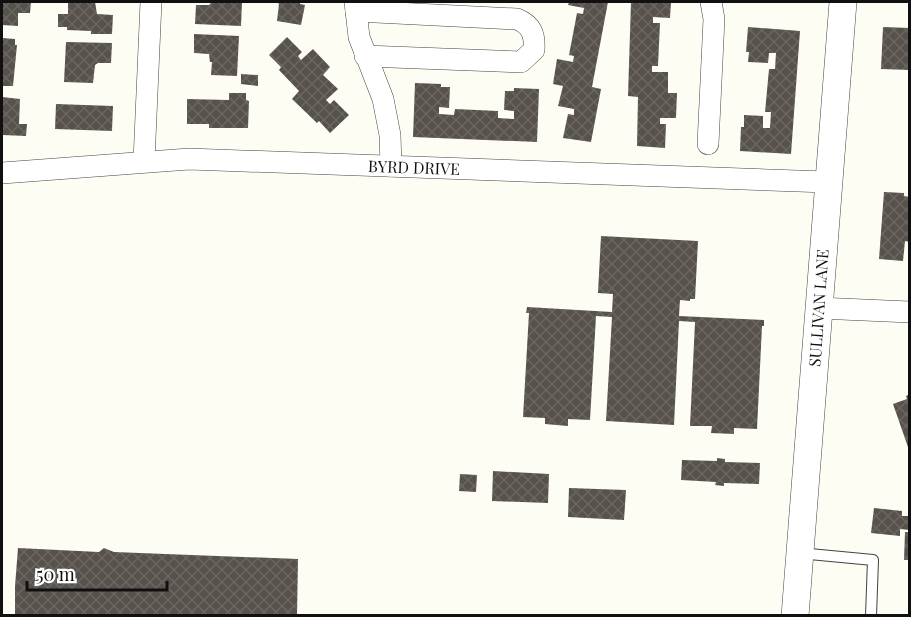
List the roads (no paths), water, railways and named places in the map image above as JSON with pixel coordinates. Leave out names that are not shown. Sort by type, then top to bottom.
[{"type":"street","points":[[144,161],[151,2]]},
{"type":"street","points":[[708,144],[714,18],[711,2]]},
{"type":"street","name":"SULLIVAN LANE","points":[[795,615],[843,2]]},
{"type":"street","points":[[365,56],[520,62],[534,50],[535,39],[525,22],[517,19],[355,6],[359,37],[365,56],[383,99],[390,135],[391,166]]},
{"type":"street","name":"BYRD DRIVE","points":[[2,173],[189,159],[828,182]]},
{"type":"street","points":[[818,308],[909,312]]},
{"type":"lane","points":[[799,553],[873,560],[871,615]]}]
